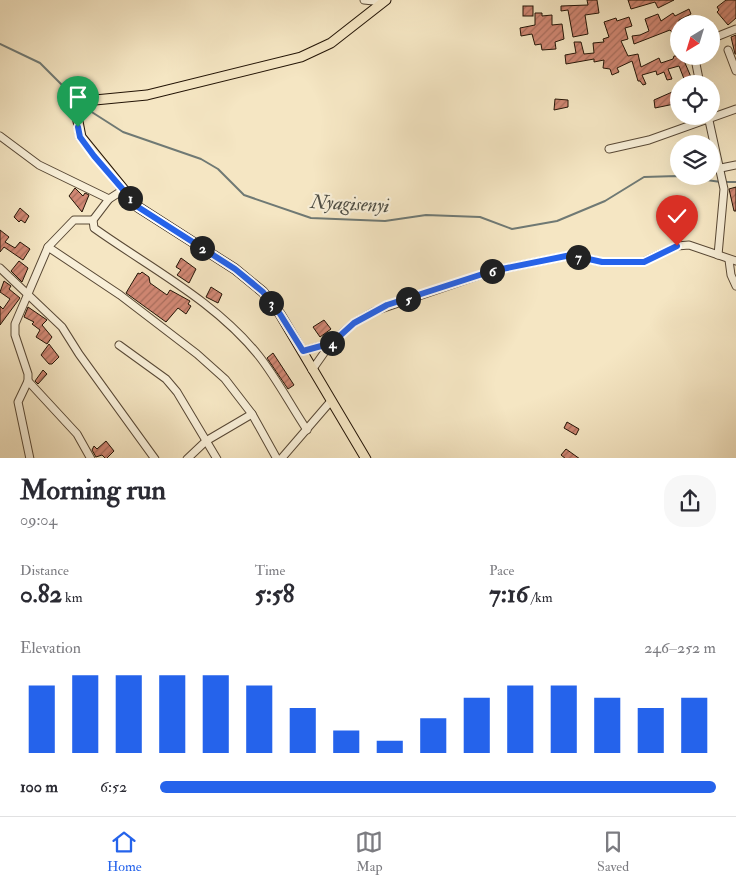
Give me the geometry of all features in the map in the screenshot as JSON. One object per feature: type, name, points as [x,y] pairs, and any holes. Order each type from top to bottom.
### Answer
[{"type":"main road","points":[[366,458],[312,370],[303,351],[280,314],[263,292],[235,269],[138,207],[80,137],[77,116],[83,106],[95,100],[147,95],[301,57],[331,43],[384,1]]},
{"type":"street","points":[[364,0],[384,1]]},
{"type":"street","points":[[720,35],[736,29]]},
{"type":"street","points":[[728,50],[736,71]]},
{"type":"street","points":[[720,114],[736,109]]},
{"type":"street","points":[[609,149],[649,140],[687,125]]},
{"type":"street","points":[[710,125],[721,168],[724,199],[718,255]]},
{"type":"street","points":[[0,136],[39,165],[109,200]]},
{"type":"street","points":[[721,168],[736,165]]},
{"type":"street","points":[[123,190],[109,200],[93,220],[94,228],[199,298],[242,338],[259,356],[307,430]]},
{"type":"street","points":[[30,458],[18,402],[28,381],[27,366],[15,335],[15,324],[48,247],[74,220],[93,220]]},
{"type":"street","points":[[312,370],[332,343],[354,323],[375,311],[492,271],[571,255],[602,262],[644,262],[677,246],[689,245],[732,261],[731,275],[736,286]]},
{"type":"street","points":[[48,247],[120,295],[197,354],[224,379],[252,414],[279,458],[307,430],[331,401]]},
{"type":"street","points":[[0,268],[66,331],[79,354],[156,458]]},
{"type":"street","points":[[303,351],[332,343]]},
{"type":"street","points":[[119,345],[166,379],[177,392],[217,458]]},
{"type":"street","points":[[28,381],[77,434],[91,458]]},
{"type":"street","points":[[187,458],[206,442],[252,414]]},
{"type":"building","points":[[587,0],[597,0],[599,13],[585,15],[588,34],[573,37],[568,10],[561,11],[561,6],[588,5]]},
{"type":"building","points":[[628,0],[674,0],[658,8],[655,2],[631,9]]},
{"type":"building","points":[[726,0],[736,0],[736,18],[728,25],[717,12],[719,10],[717,7]]},
{"type":"building","points":[[523,6],[533,6],[533,16],[523,16]]},
{"type":"building","points":[[689,9],[691,14],[689,15],[677,15]]},
{"type":"building","points":[[535,13],[542,13],[542,16],[552,15],[552,25],[562,24],[564,39],[555,42],[556,49],[542,50],[541,44],[535,45],[532,34],[521,36],[520,28],[535,25]]},
{"type":"building","points":[[658,14],[661,21],[670,15],[670,30],[634,44],[632,36],[649,31],[645,19]]},
{"type":"building","points":[[629,17],[632,26],[625,28],[628,39],[621,41],[628,56],[638,54],[641,67],[659,58],[661,63],[670,60],[670,65],[686,65],[690,75],[682,75],[679,66],[668,69],[670,79],[667,80],[664,72],[657,75],[656,71],[642,75],[646,84],[643,85],[638,81],[632,61],[617,68],[619,72],[612,75],[610,69],[603,68],[604,60],[594,62],[594,59],[566,64],[565,55],[576,53],[574,42],[581,42],[584,54],[594,53],[593,43],[604,42],[603,39],[609,37],[604,22],[616,18],[617,21]]},
{"type":"building","points":[[736,35],[736,54],[735,54],[731,37]]},
{"type":"building","points":[[670,93],[670,105],[655,108],[654,100]]},
{"type":"building","points":[[555,99],[568,100],[568,107],[554,110]]},
{"type":"building","points":[[736,187],[736,211],[734,211],[729,189]]},
{"type":"building","points":[[75,188],[83,196],[85,193],[89,195],[82,212],[69,196]]},
{"type":"building","points":[[20,208],[29,216],[25,223],[21,220],[19,222],[14,217]]},
{"type":"building","points":[[0,230],[9,237],[5,242],[15,248],[20,242],[30,249],[23,260],[4,247],[0,252]]},
{"type":"building","points":[[181,258],[196,269],[189,283],[177,275],[181,270],[176,267]]},
{"type":"building","points":[[19,261],[28,268],[22,282],[11,271]]},
{"type":"building","points":[[142,272],[149,277],[150,283],[167,295],[170,290],[190,301],[188,304],[191,306],[186,314],[178,308],[166,322],[126,293],[138,273]]},
{"type":"building","points":[[4,281],[11,286],[9,289],[20,298],[0,325],[0,306],[3,309],[10,299],[0,292]]},
{"type":"building","points":[[211,287],[222,294],[218,303],[206,297]]},
{"type":"building","points":[[28,307],[47,320],[42,325],[52,337],[47,344],[36,337],[40,330],[32,324],[34,322],[24,317]]},
{"type":"building","points":[[324,320],[331,329],[320,337],[313,327]]},
{"type":"building","points":[[49,344],[59,357],[52,364],[49,364],[41,355]]},
{"type":"building","points":[[273,353],[294,385],[288,389],[267,358]]},
{"type":"building","points":[[43,370],[47,374],[38,384],[35,381]]},
{"type":"building","points":[[567,422],[579,429],[576,435],[564,428]]},
{"type":"building","points":[[106,441],[114,451],[107,458],[102,455],[96,457],[92,450],[94,446],[97,449]]},
{"type":"building","points":[[566,449],[579,458],[565,458],[561,455]]},
{"type":"waterway","name":"Nyagisenyi","points":[[0,44],[40,63],[81,104]]},
{"type":"waterway","name":"Nyagisenyi","points":[[87,109],[123,132],[201,159],[218,169],[244,195],[311,218],[385,221],[426,215],[480,217],[512,229],[557,221],[605,201],[644,177],[677,176],[721,182]]},
{"type":"waterway","name":"Nyagisenyi","points":[[726,182],[736,182]]},
{"type":"route","points":[[78,127],[80,137],[94,156],[138,207],[235,269],[263,292],[280,314],[303,351],[332,343],[354,323],[387,305],[492,271],[571,255],[602,262],[644,262],[677,246]]}]
